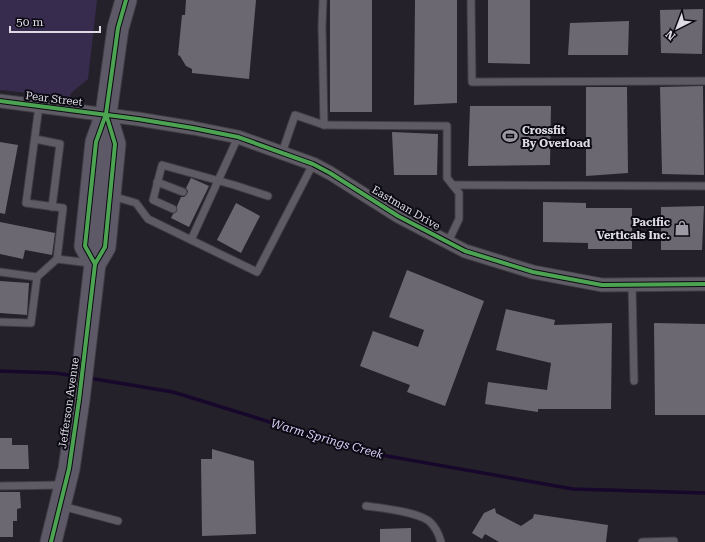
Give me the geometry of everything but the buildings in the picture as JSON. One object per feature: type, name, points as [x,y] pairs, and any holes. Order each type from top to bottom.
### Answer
[{"type":"main road","name":"Jefferson Avenue","points":[[112,0],[118,28]]},
{"type":"main road","name":"Jefferson Avenue","points":[[94,264],[85,246],[96,142],[106,114],[118,28],[126,0]]},
{"type":"main road","name":"Jefferson Avenue","points":[[51,542],[69,469],[79,400],[94,264],[106,247],[115,144],[106,114]]},
{"type":"street","name":"Pear Street","points":[[0,101],[106,114]]},
{"type":"street","name":"Eastman Drive","points":[[106,114],[238,137],[313,164],[398,216],[465,251],[533,272],[602,285],[705,284]]},
{"type":"lane","points":[[323,0],[322,26],[324,124]]},
{"type":"lane","points":[[471,0],[472,82],[705,81]]},
{"type":"lane","points":[[0,322],[31,323],[37,277],[57,259],[63,208],[26,203],[39,106]]},
{"type":"lane","points":[[282,153],[295,115],[324,124],[447,126],[447,178],[459,193],[459,219],[448,242]]},
{"type":"lane","points":[[191,240],[238,137]]},
{"type":"lane","points":[[34,140],[60,144],[52,207]]},
{"type":"lane","points":[[110,195],[136,203],[148,219],[257,272],[313,164]]},
{"type":"lane","points":[[173,209],[153,200],[162,165],[219,180],[268,196]]},
{"type":"lane","points":[[157,182],[183,192]]},
{"type":"lane","points":[[453,185],[705,186]]},
{"type":"lane","points":[[201,200],[208,202]]},
{"type":"lane","points":[[192,217],[200,221]]},
{"type":"lane","points":[[57,259],[94,264]]},
{"type":"lane","points":[[0,272],[37,277]]},
{"type":"lane","points":[[632,284],[634,381]]},
{"type":"lane","points":[[0,486],[65,485]]},
{"type":"lane","points":[[60,506],[118,521]]},
{"type":"lane","points":[[366,506],[421,516],[431,522],[439,534],[441,542]]},
{"type":"lane","points":[[642,542],[674,541]]},
{"type":"shaded area","points":[[0,0],[97,0],[88,79],[71,93],[70,98],[0,90]]},
{"type":"waterway","name":"Warm Springs Creek","points":[[0,371],[55,373],[75,376]]},
{"type":"waterway","name":"Warm Springs Creek","points":[[89,378],[173,392],[370,453],[573,489],[705,493]]},
{"type":"cycle path","points":[[95,264],[85,246],[96,142],[106,114],[118,28],[126,0]]},
{"type":"cycle path","points":[[0,101],[138,119],[238,137],[313,164],[398,216],[465,251],[533,272],[602,285],[705,284]]},
{"type":"cycle path","points":[[51,542],[69,469],[79,400],[95,264],[105,247],[115,144],[106,114]]},
{"type":"place","name":"Crossfit By Overload","points":[[510,136]]},
{"type":"place","name":"Pacific Verticals Inc.","points":[[682,228]]}]
